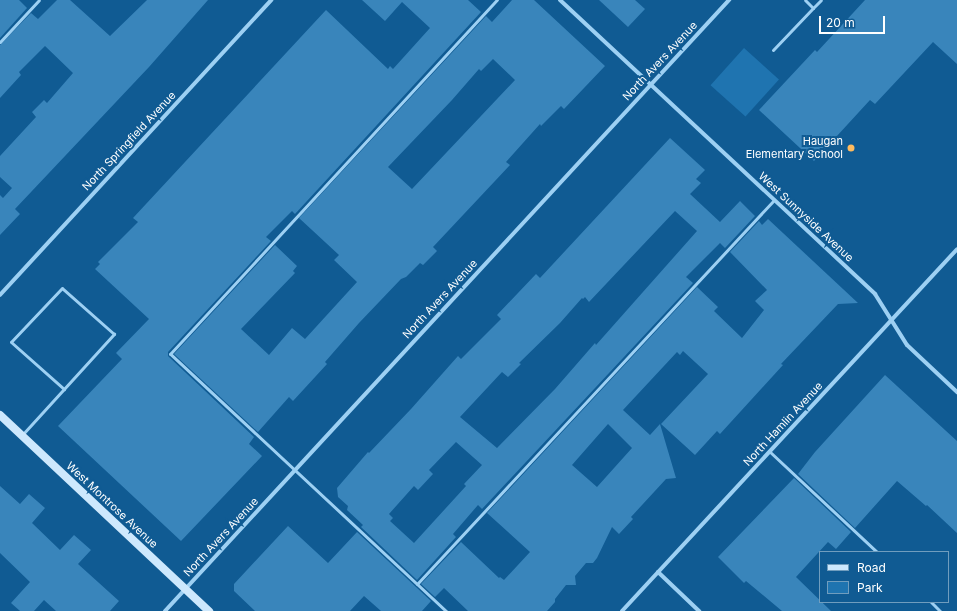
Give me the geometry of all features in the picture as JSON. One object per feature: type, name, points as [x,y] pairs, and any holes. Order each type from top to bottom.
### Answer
[{"type":"main road","name":"West Montrose Avenue","points":[[0,415],[209,611]]},
{"type":"street","name":"North Springfield Avenue","points":[[0,294],[271,0]]},
{"type":"street","name":"West Sunnyside Avenue","points":[[560,0],[875,294],[907,346],[957,392]]},
{"type":"street","name":"North Avers Avenue","points":[[165,611],[729,0]]},
{"type":"street","name":"North Hamlin Avenue","points":[[622,611],[957,249]]},
{"type":"street","points":[[658,572],[699,611]]},
{"type":"lane","points":[[0,42],[39,0]]},
{"type":"lane","points":[[446,611],[170,354],[498,0]]},
{"type":"lane","points":[[804,0],[813,8]]},
{"type":"lane","points":[[773,50],[821,0]]},
{"type":"lane","points":[[417,584],[774,200]]},
{"type":"lane","points":[[22,436],[114,334],[62,288],[11,342],[64,389]]},
{"type":"lane","points":[[770,451],[876,551]]},
{"type":"lane","points":[[932,603],[940,611]]},
{"type":"green space","points":[[744,48],[779,79],[745,117],[711,85]]},
{"type":"building","points":[[0,0],[19,0],[27,8],[0,38]]},
{"type":"building","points":[[57,0],[70,0],[110,36],[147,0],[208,0],[149,67],[15,209],[20,214],[0,235],[0,195],[3,198],[12,188],[0,177],[0,156],[36,117],[32,112],[44,100],[47,103],[73,73],[45,46],[19,72],[21,75],[0,98],[0,45],[31,13],[38,19]]},
{"type":"building","points":[[362,0],[468,0],[481,12],[295,214],[292,211],[266,237],[271,241],[168,352],[168,356],[254,437],[249,444],[262,456],[181,541],[58,426],[122,359],[116,353],[149,319],[95,269],[100,264],[98,262],[138,222],[133,218],[326,10],[388,69],[390,66],[393,69],[430,28],[402,2],[385,21]]},
{"type":"building","points":[[512,0],[534,0],[605,66],[564,109],[561,106],[541,126],[540,124],[506,162],[510,165],[433,247],[437,251],[423,265],[420,263],[406,277],[401,279],[359,323],[325,362],[327,364],[293,401],[289,397],[258,432],[174,354],[275,245],[297,266],[293,271],[295,273],[241,329],[269,355],[292,328],[305,339],[357,282],[334,260],[339,255],[299,218],[486,16],[492,22]],"holes":[[[493,59],[515,80],[412,189],[388,167],[452,100],[479,69],[481,71]]]},
{"type":"building","points":[[599,0],[635,0],[645,9],[628,27]]},
{"type":"building","points":[[865,0],[957,0],[957,64],[933,42],[875,104],[870,100],[814,161],[759,110],[815,50],[817,52]]},
{"type":"building","points":[[670,138],[705,170],[696,179],[701,183],[690,194],[720,222],[740,201],[755,216],[725,248],[720,243],[686,277],[693,283],[482,509],[478,505],[453,534],[456,537],[417,580],[361,527],[363,525],[347,510],[348,506],[338,497],[337,488],[368,452],[369,453],[411,409],[458,356],[461,359],[501,319],[497,315],[536,274],[540,278]],"holes":[[[675,211],[697,231],[596,345],[595,343],[555,389],[497,448],[460,417],[502,372],[508,377],[521,364],[519,363],[560,323],[582,298],[583,299],[585,297],[589,302]],[[456,442],[482,465],[464,484],[466,486],[414,543],[390,521],[393,518],[389,514],[414,486],[418,490],[433,474],[429,470]]]},
{"type":"building","points":[[768,219],[858,303],[838,304],[781,364],[783,365],[720,434],[717,431],[695,455],[661,424],[708,374],[683,351],[680,355],[677,352],[623,410],[650,435],[660,424],[676,478],[666,479],[631,517],[633,519],[619,534],[612,527],[597,558],[593,563],[586,563],[575,576],[576,585],[566,585],[547,611],[468,611],[444,588],[435,597],[421,584],[461,542],[499,578],[500,577],[504,580],[530,552],[487,513],[697,287],[718,307],[714,311],[742,338],[764,310],[755,301],[767,290],[730,252],[759,221],[762,225]],"holes":[[[608,424],[632,448],[597,487],[572,465]]]},
{"type":"building","points":[[885,375],[957,441],[957,533],[927,505],[926,506],[897,481],[855,528],[798,474],[815,452]]},
{"type":"building","points":[[794,478],[851,532],[836,549],[828,542],[796,577],[819,599],[819,603],[823,603],[831,611],[782,611],[746,581],[744,583],[718,557]]},
{"type":"building","points":[[0,486],[20,504],[29,494],[45,508],[32,523],[60,550],[74,535],[91,550],[78,564],[119,601],[110,611],[56,611],[44,600],[34,611],[20,611],[11,603],[30,582],[0,553]]},
{"type":"building","points":[[288,526],[328,563],[357,532],[431,601],[422,611],[381,611],[364,596],[350,611],[255,611],[234,591],[234,584]]},
{"type":"place","name":"Haugan Elementary School","points":[[851,148]]}]
